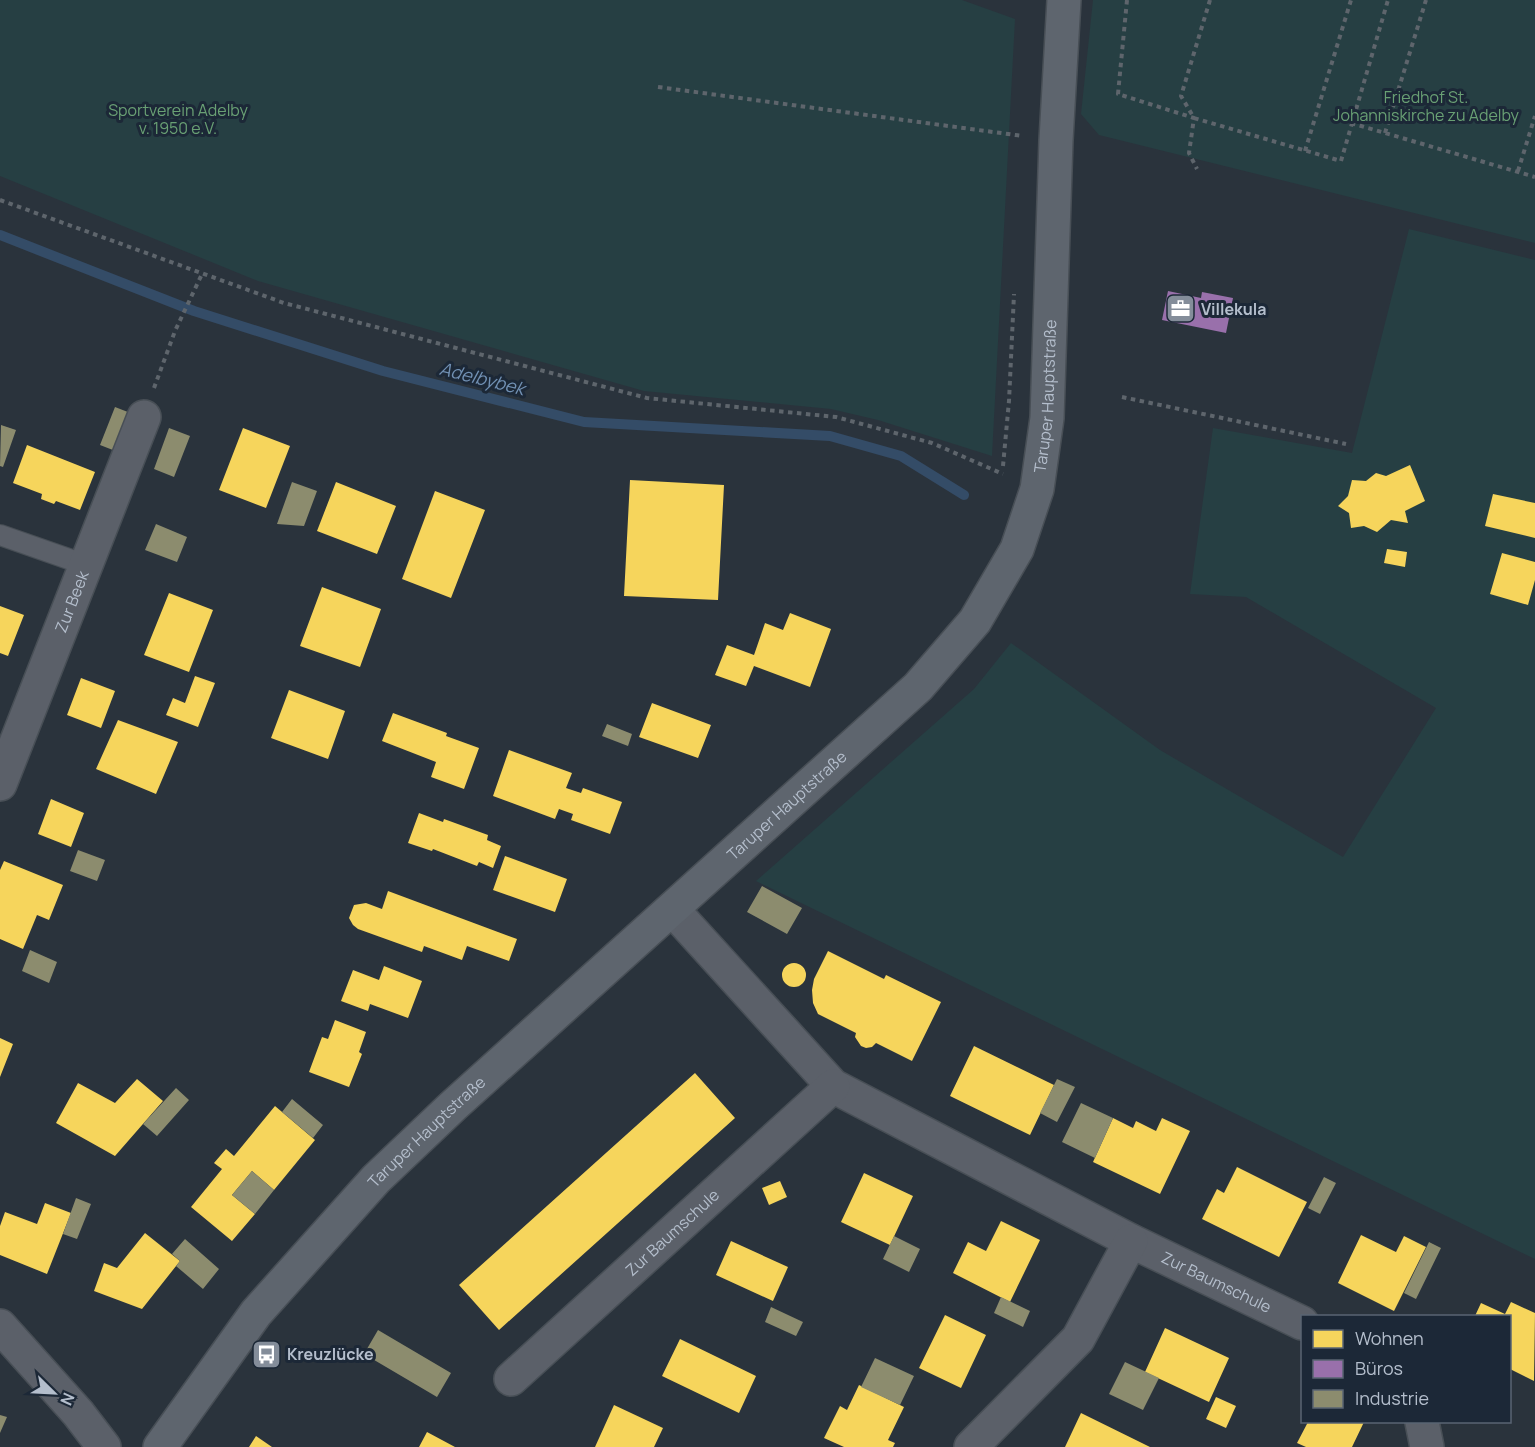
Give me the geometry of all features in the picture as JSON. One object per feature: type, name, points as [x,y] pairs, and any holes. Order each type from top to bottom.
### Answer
[{"type":"street","name":"Taruper Hauptstraße","points":[[160,1447],[256,1313],[376,1179],[453,1106],[918,687],[975,621],[1017,549],[1037,489],[1047,418],[1056,140],[1064,0]]},
{"type":"street","name":"Zur Beek","points":[[0,784],[144,417]]},
{"type":"street","name":"Zur Baumschule","points":[[672,909],[833,1086],[1131,1241],[1301,1323]]},
{"type":"street","name":"Zur Baumschule","points":[[511,1379],[833,1086]]},
{"type":"street","points":[[971,1447],[1078,1339],[1131,1241]]},
{"type":"street","points":[[0,1326],[78,1413],[104,1447]]},
{"type":"street","points":[[1422,1423],[1427,1447]]},
{"type":"lane","points":[[0,535],[86,565]]},
{"type":"path","points":[[1127,0],[1118,94],[1341,161],[1388,0]]},
{"type":"path","points":[[1197,169],[1190,153],[1194,118],[1181,96],[1210,0]]},
{"type":"path","points":[[1305,151],[1351,0]]},
{"type":"path","points":[[1384,133],[1426,0]]},
{"type":"path","points":[[658,87],[1056,140]]},
{"type":"path","points":[[1518,171],[1535,116]]},
{"type":"path","points":[[1351,123],[1535,177]]},
{"type":"path","points":[[1021,147],[1022,136]]},
{"type":"path","points":[[0,201],[284,303],[647,398],[836,417],[932,443],[1003,474],[1015,286]]},
{"type":"path","points":[[144,417],[175,331],[202,274]]},
{"type":"path","points":[[1122,397],[1346,444]]},
{"type":"green space","name":"Sportverein Adelby v. 1950 e.V.","points":[[0,0],[962,0],[1015,19],[992,456],[878,420],[831,409],[644,391],[258,281],[0,176]]},
{"type":"green space","name":"Friedhof St. Johanniskirche zu Adelby","points":[[1093,0],[1535,0],[1535,243],[1099,135],[1081,114]]},
{"type":"green space","points":[[1409,229],[1535,260],[1535,1259],[756,881],[974,689],[1011,643],[1160,750],[1343,857],[1436,708],[1246,597],[1190,594],[1213,428],[1352,453]]},
{"type":"building: Wohnen","points":[[243,428],[290,446],[266,508],[219,490]]},
{"type":"building: Wohnen","points":[[27,445],[95,472],[80,510],[56,501],[54,504],[41,499],[42,494],[13,483]]},
{"type":"building: Wohnen","points":[[1410,465],[1425,501],[1405,511],[1408,523],[1391,520],[1377,532],[1364,526],[1351,528],[1349,513],[1338,506],[1348,496],[1352,480],[1366,481],[1376,473],[1386,476]]},
{"type":"building: Wohnen","points":[[630,480],[724,485],[718,600],[624,596]]},
{"type":"building: Wohnen","points":[[336,482],[396,506],[377,554],[317,531]]},
{"type":"building: Wohnen","points":[[435,491],[485,510],[451,598],[402,579]]},
{"type":"building: Wohnen","points":[[1493,494],[1535,503],[1535,538],[1485,526]]},
{"type":"building: Wohnen","points":[[1387,549],[1407,552],[1405,567],[1384,563]]},
{"type":"building: Wohnen","points":[[1502,553],[1535,562],[1535,580],[1528,605],[1490,594]]},
{"type":"building: Wohnen","points":[[322,587],[381,609],[360,667],[300,646]]},
{"type":"building: Wohnen","points":[[169,593],[213,610],[189,672],[144,655]]},
{"type":"building: Wohnen","points":[[0,606],[24,615],[8,656],[0,653]]},
{"type":"building: Wohnen","points":[[790,613],[831,629],[810,687],[754,666],[746,686],[715,675],[727,645],[754,655],[765,623],[783,630]]},
{"type":"building: Wohnen","points":[[195,676],[215,683],[198,727],[166,715],[173,698],[185,703]]},
{"type":"building: Wohnen","points":[[81,678],[115,691],[101,728],[67,715]]},
{"type":"building: Wohnen","points":[[289,690],[345,711],[328,759],[271,738]]},
{"type":"building: Wohnen","points":[[652,703],[711,725],[698,758],[639,737]]},
{"type":"building: Wohnen","points":[[393,713],[447,733],[446,736],[479,748],[464,789],[431,777],[436,762],[382,741]]},
{"type":"building: Wohnen","points":[[118,720],[178,742],[156,794],[96,769]]},
{"type":"building: Wohnen","points":[[509,750],[572,773],[566,788],[581,793],[583,788],[622,802],[610,834],[571,820],[573,814],[559,809],[555,819],[493,796]]},
{"type":"building: Wohnen","points":[[51,799],[84,813],[71,847],[38,834]]},
{"type":"building: Wohnen","points":[[419,813],[443,822],[444,819],[488,835],[487,840],[501,846],[493,868],[479,862],[477,866],[433,849],[432,851],[408,843]]},
{"type":"building: Wohnen","points":[[505,856],[567,879],[555,912],[493,890]]},
{"type":"building: Wohnen","points":[[4,861],[63,885],[49,920],[37,915],[23,949],[0,939],[0,870]]},
{"type":"building: Wohnen","points":[[388,891],[517,939],[509,961],[467,946],[462,960],[424,946],[422,952],[358,929],[353,925],[349,918],[354,905],[366,903],[382,909]]},
{"type":"building: Wohnen","points":[[828,951],[884,979],[886,975],[941,1002],[912,1061],[876,1043],[872,1047],[861,1046],[855,1037],[856,1033],[818,1014],[813,1003],[812,990],[814,979]]},
{"type":"building: Wohnen","points":[[794,963],[799,964],[805,970],[805,980],[799,986],[794,987],[789,986],[783,980],[782,975],[783,970],[789,964]]},
{"type":"building: Wohnen","points":[[384,966],[422,981],[408,1018],[370,1004],[368,1011],[341,1001],[353,970],[379,980]]},
{"type":"building: Wohnen","points":[[335,1020],[366,1032],[359,1052],[362,1054],[349,1087],[309,1072],[322,1037],[328,1039]]},
{"type":"building: Wohnen","points":[[0,1038],[13,1044],[0,1077]]},
{"type":"building: Wohnen","points":[[974,1046],[1054,1085],[1030,1135],[950,1096]]},
{"type":"building: Wohnen","points":[[695,1073],[735,1118],[499,1330],[459,1285]]},
{"type":"building: Wohnen","points":[[137,1079],[163,1101],[115,1156],[56,1123],[78,1083],[115,1103]]},
{"type":"building: Wohnen","points":[[275,1106],[315,1140],[274,1190],[252,1171],[232,1195],[255,1214],[232,1241],[191,1207],[222,1169],[214,1163],[226,1149],[234,1156]]},
{"type":"building: Wohnen","points":[[1113,1118],[1133,1128],[1136,1121],[1156,1131],[1162,1118],[1190,1131],[1160,1194],[1093,1162]]},
{"type":"building: Wohnen","points":[[1237,1167],[1307,1202],[1279,1257],[1202,1219],[1217,1189],[1224,1193]]},
{"type":"building: Wohnen","points":[[864,1173],[913,1196],[890,1245],[841,1222]]},
{"type":"building: Wohnen","points":[[780,1181],[787,1197],[769,1205],[762,1188]]},
{"type":"building: Wohnen","points":[[45,1203],[71,1213],[47,1274],[0,1255],[0,1226],[5,1212],[37,1224]]},
{"type":"building: Wohnen","points":[[1001,1221],[1040,1240],[1010,1302],[953,1273],[968,1242],[986,1251]]},
{"type":"building: Wohnen","points":[[145,1233],[180,1261],[142,1309],[94,1291],[104,1263],[117,1268]]},
{"type":"building: Wohnen","points":[[1361,1235],[1396,1252],[1404,1236],[1426,1247],[1394,1311],[1338,1283]]},
{"type":"building: Wohnen","points":[[731,1241],[788,1267],[773,1301],[716,1275]]},
{"type":"building: Wohnen","points":[[1511,1302],[1535,1313],[1534,1381],[1511,1370],[1511,1315],[1475,1315],[1481,1303],[1505,1314]]},
{"type":"building: Wohnen","points":[[945,1315],[986,1335],[961,1388],[919,1368]]},
{"type":"building: Wohnen","points":[[1165,1328],[1229,1358],[1209,1402],[1145,1372]]},
{"type":"building: Wohnen","points":[[680,1339],[756,1376],[739,1413],[662,1376]]},
{"type":"building: Wohnen","points":[[859,1385],[904,1407],[888,1440],[895,1443],[893,1447],[844,1447],[824,1438],[840,1406],[847,1410]]},
{"type":"building: Wohnen","points":[[1216,1397],[1236,1406],[1226,1428],[1206,1419]]},
{"type":"building: Wohnen","points":[[614,1405],[663,1428],[654,1447],[595,1447]]},
{"type":"building: Wohnen","points":[[1081,1413],[1150,1447],[1065,1447]]},
{"type":"building: Wohnen","points":[[1307,1423],[1364,1423],[1352,1447],[1306,1447],[1297,1443]]},
{"type":"building: Wohnen","points":[[427,1432],[455,1447],[419,1447]]},
{"type":"building: Wohnen","points":[[256,1436],[272,1447],[249,1447]]},
{"type":"building: Büros","points":[[1168,291],[1201,298],[1202,292],[1233,298],[1226,333],[1162,320]]},
{"type":"building: Industrie","points":[[115,407],[133,414],[118,452],[100,445]]},
{"type":"building: Industrie","points":[[1,425],[16,430],[3,467],[0,466]]},
{"type":"building: Industrie","points":[[169,428],[190,436],[174,477],[154,469]]},
{"type":"building: Industrie","points":[[292,482],[317,491],[304,526],[277,524]]},
{"type":"building: Industrie","points":[[156,524],[187,537],[177,562],[145,550]]},
{"type":"building: Industrie","points":[[607,724],[632,734],[628,746],[602,736]]},
{"type":"building: Industrie","points":[[78,850],[105,860],[97,881],[70,871]]},
{"type":"building: Industrie","points":[[762,886],[802,908],[787,934],[747,912]]},
{"type":"building: Industrie","points":[[30,950],[57,962],[49,983],[22,971]]},
{"type":"building: Industrie","points":[[1057,1079],[1075,1087],[1057,1122],[1040,1113]]},
{"type":"building: Industrie","points":[[176,1088],[189,1100],[157,1136],[143,1124]]},
{"type":"building: Industrie","points":[[292,1099],[323,1125],[313,1138],[282,1112]]},
{"type":"building: Industrie","points":[[1081,1103],[1113,1118],[1095,1158],[1062,1142]]},
{"type":"building: Industrie","points":[[252,1171],[274,1190],[255,1214],[232,1195]]},
{"type":"building: Industrie","points":[[1324,1177],[1336,1183],[1320,1214],[1308,1208]]},
{"type":"building: Industrie","points":[[76,1198],[91,1204],[77,1239],[63,1234]]},
{"type":"building: Industrie","points":[[894,1236],[920,1249],[909,1272],[883,1259]]},
{"type":"building: Industrie","points":[[185,1239],[219,1269],[203,1289],[176,1266],[180,1261],[172,1254]]},
{"type":"building: Industrie","points":[[1429,1242],[1441,1248],[1416,1299],[1404,1293]]},
{"type":"building: Industrie","points":[[1001,1297],[1030,1311],[1023,1327],[994,1313]]},
{"type":"building: Industrie","points":[[771,1307],[803,1322],[796,1336],[765,1322]]},
{"type":"building: Industrie","points":[[378,1330],[451,1373],[437,1397],[364,1354]]},
{"type":"building: Industrie","points":[[875,1358],[914,1376],[900,1405],[861,1387]]},
{"type":"building: Industrie","points":[[1125,1362],[1159,1378],[1143,1410],[1109,1394]]},
{"type":"building: Industrie","points":[[0,1415],[7,1417],[0,1433]]},
{"type":"waterway","name":"Adelbybek","points":[[0,235],[194,311],[383,371],[584,422],[830,436],[901,456],[964,495]]},
{"type":"place","name":"Villekula","points":[[1180,309]]},
{"type":"place","name":"Kreuzlücke","points":[[266,1354]]}]
